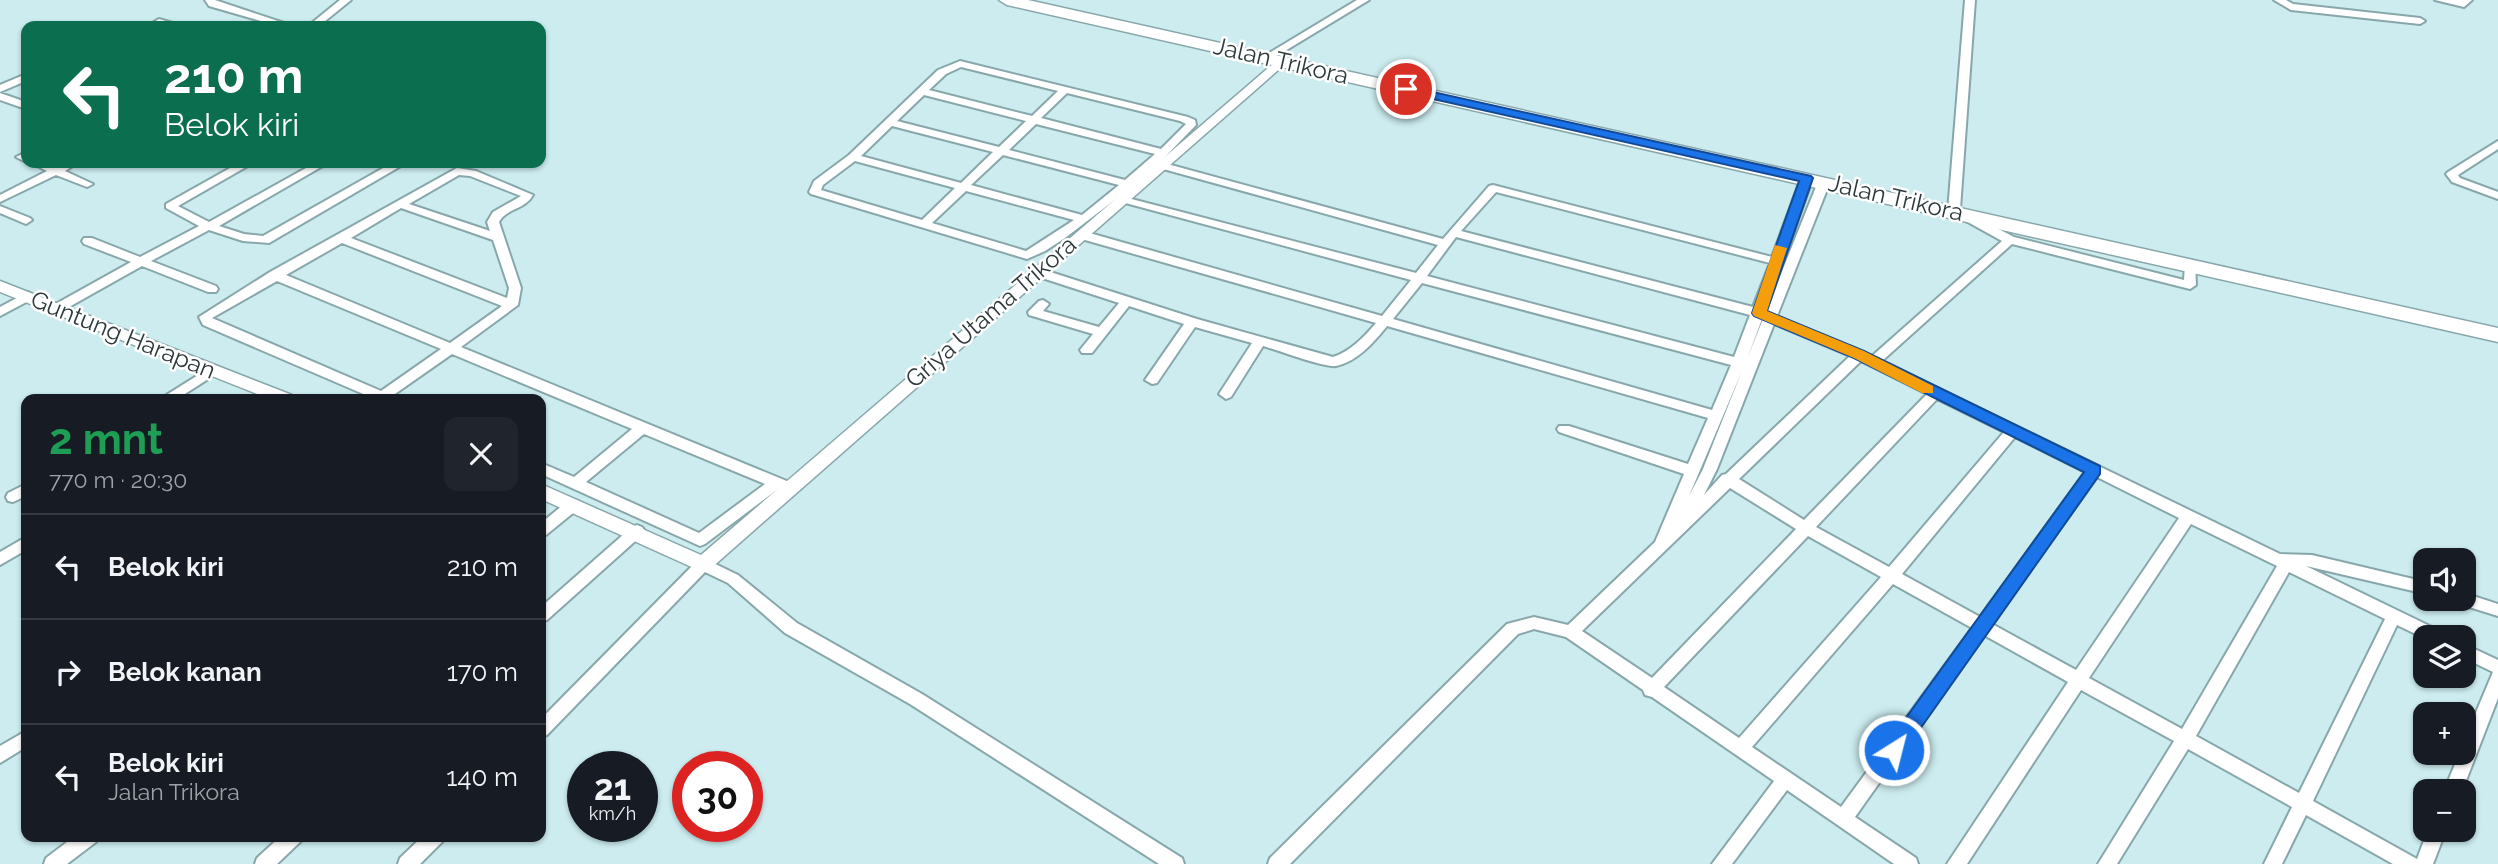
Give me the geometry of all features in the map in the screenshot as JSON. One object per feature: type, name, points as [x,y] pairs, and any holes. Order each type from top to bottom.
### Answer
[{"type":"main road","name":"Jalan Trikora","points":[[1007,0],[2498,335]]},
{"type":"street","points":[[210,0],[212,4],[271,21]]},
{"type":"street","points":[[319,21],[346,0]]},
{"type":"street","points":[[1273,60],[1364,0]]},
{"type":"street","points":[[1970,0],[1954,211],[2010,240],[2190,285],[2191,265]]},
{"type":"street","points":[[2279,0],[2291,7],[2420,21]]},
{"type":"street","points":[[2440,0],[2464,4],[2467,0]]},
{"type":"street","name":"Griya Utama Trikora","points":[[703,564],[783,485],[1037,272],[1083,227],[1273,60]]},
{"type":"street","points":[[1083,227],[1038,253],[1027,255],[815,192],[818,183],[853,157],[949,67],[960,64],[1191,122],[1190,129],[1162,159]]},
{"type":"street","points":[[0,89],[21,79]]},
{"type":"street","points":[[923,226],[1066,89]]},
{"type":"street","points":[[922,91],[1034,120],[1162,159],[1449,238],[1765,315],[1859,355],[2413,626]]},
{"type":"street","points":[[0,96],[21,104]]},
{"type":"street","points":[[890,122],[1001,151],[1419,279],[1739,363]]},
{"type":"street","points":[[2498,144],[2452,174],[2456,180],[2498,196]]},
{"type":"street","points":[[853,157],[964,187],[1385,322],[1717,416]]},
{"type":"street","points":[[48,168],[87,184]]},
{"type":"street","points":[[0,199],[62,168]]},
{"type":"street","points":[[238,168],[170,206],[213,226],[256,241],[265,240],[391,168]]},
{"type":"street","points":[[61,311],[314,168]]},
{"type":"street","points":[[376,394],[204,319],[208,313],[457,171],[472,173],[527,195],[524,201],[495,216],[493,222],[515,288],[512,305],[390,394]]},
{"type":"street","points":[[1659,550],[1739,363],[1765,315],[1775,261],[1815,180]]},
{"type":"street","points":[[1681,526],[1710,469],[1815,180]]},
{"type":"street","points":[[1037,272],[1259,342],[1318,359],[1341,362],[1385,322],[1449,238],[1493,188],[1775,261]]},
{"type":"street","points":[[399,204],[497,237]]},
{"type":"street","points":[[0,209],[26,220]]},
{"type":"street","points":[[341,237],[512,305]]},
{"type":"street","points":[[1873,362],[2010,240]]},
{"type":"street","points":[[88,241],[212,289]]},
{"type":"street","points":[[274,275],[783,485]]},
{"type":"street","name":"Guntung Harapan","points":[[0,286],[273,394]]},
{"type":"street","points":[[0,312],[28,296]]},
{"type":"street","points":[[1087,350],[1126,302]]},
{"type":"street","points":[[1043,304],[1034,312],[1101,332]]},
{"type":"street","points":[[1152,380],[1192,322]]},
{"type":"street","points":[[1226,394],[1259,342]]},
{"type":"street","points":[[1571,632],[1659,550],[1727,479],[1859,355]]},
{"type":"street","points":[[175,394],[211,370]]},
{"type":"street","points":[[1651,690],[1935,393]]},
{"type":"street","points":[[576,484],[642,428]]},
{"type":"street","points":[[1564,429],[1692,471]]},
{"type":"street","points":[[1740,749],[1892,576],[2013,431]]},
{"type":"street","points":[[546,470],[700,540],[710,536],[783,485]]},
{"type":"street","points":[[1844,818],[2094,470]]},
{"type":"street","points":[[1727,479],[1804,527],[2410,864]]},
{"type":"street","points":[[546,493],[637,531],[733,579],[791,628],[916,699],[1175,864]]},
{"type":"street","points":[[546,527],[573,505]]},
{"type":"street","points":[[1956,864],[2188,516]]},
{"type":"street","points":[[546,612],[637,531]]},
{"type":"street","points":[[0,559],[21,545]]},
{"type":"street","points":[[2280,561],[2312,561],[2413,585]]},
{"type":"street","points":[[2107,864],[2185,739],[2280,561]]},
{"type":"street","points":[[546,725],[703,564]]},
{"type":"street","points":[[2476,603],[2498,610]]},
{"type":"street","points":[[2273,864],[2394,617]]},
{"type":"street","points":[[1277,864],[1513,629],[1534,623],[1571,632],[1651,690],[1844,818],[1902,862]]},
{"type":"street","points":[[2476,657],[2498,667]]},
{"type":"street","points":[[2458,779],[2498,677]]},
{"type":"street","points":[[0,755],[21,741]]},
{"type":"street","points":[[1721,864],[1784,780]]},
{"type":"street","points":[[53,864],[82,842]]},
{"type":"street","points":[[264,864],[288,842]]},
{"type":"street","points":[[407,864],[430,842]]},
{"type":"street","points":[[2424,864],[2432,842]]},
{"type":"slow traffic","points":[[1780,248],[1759,313],[1859,355],[1927,389]]},
{"type":"route","points":[[1406,89],[1807,178],[1775,261],[1759,313],[1859,355],[2094,470],[1894,750]]}]
